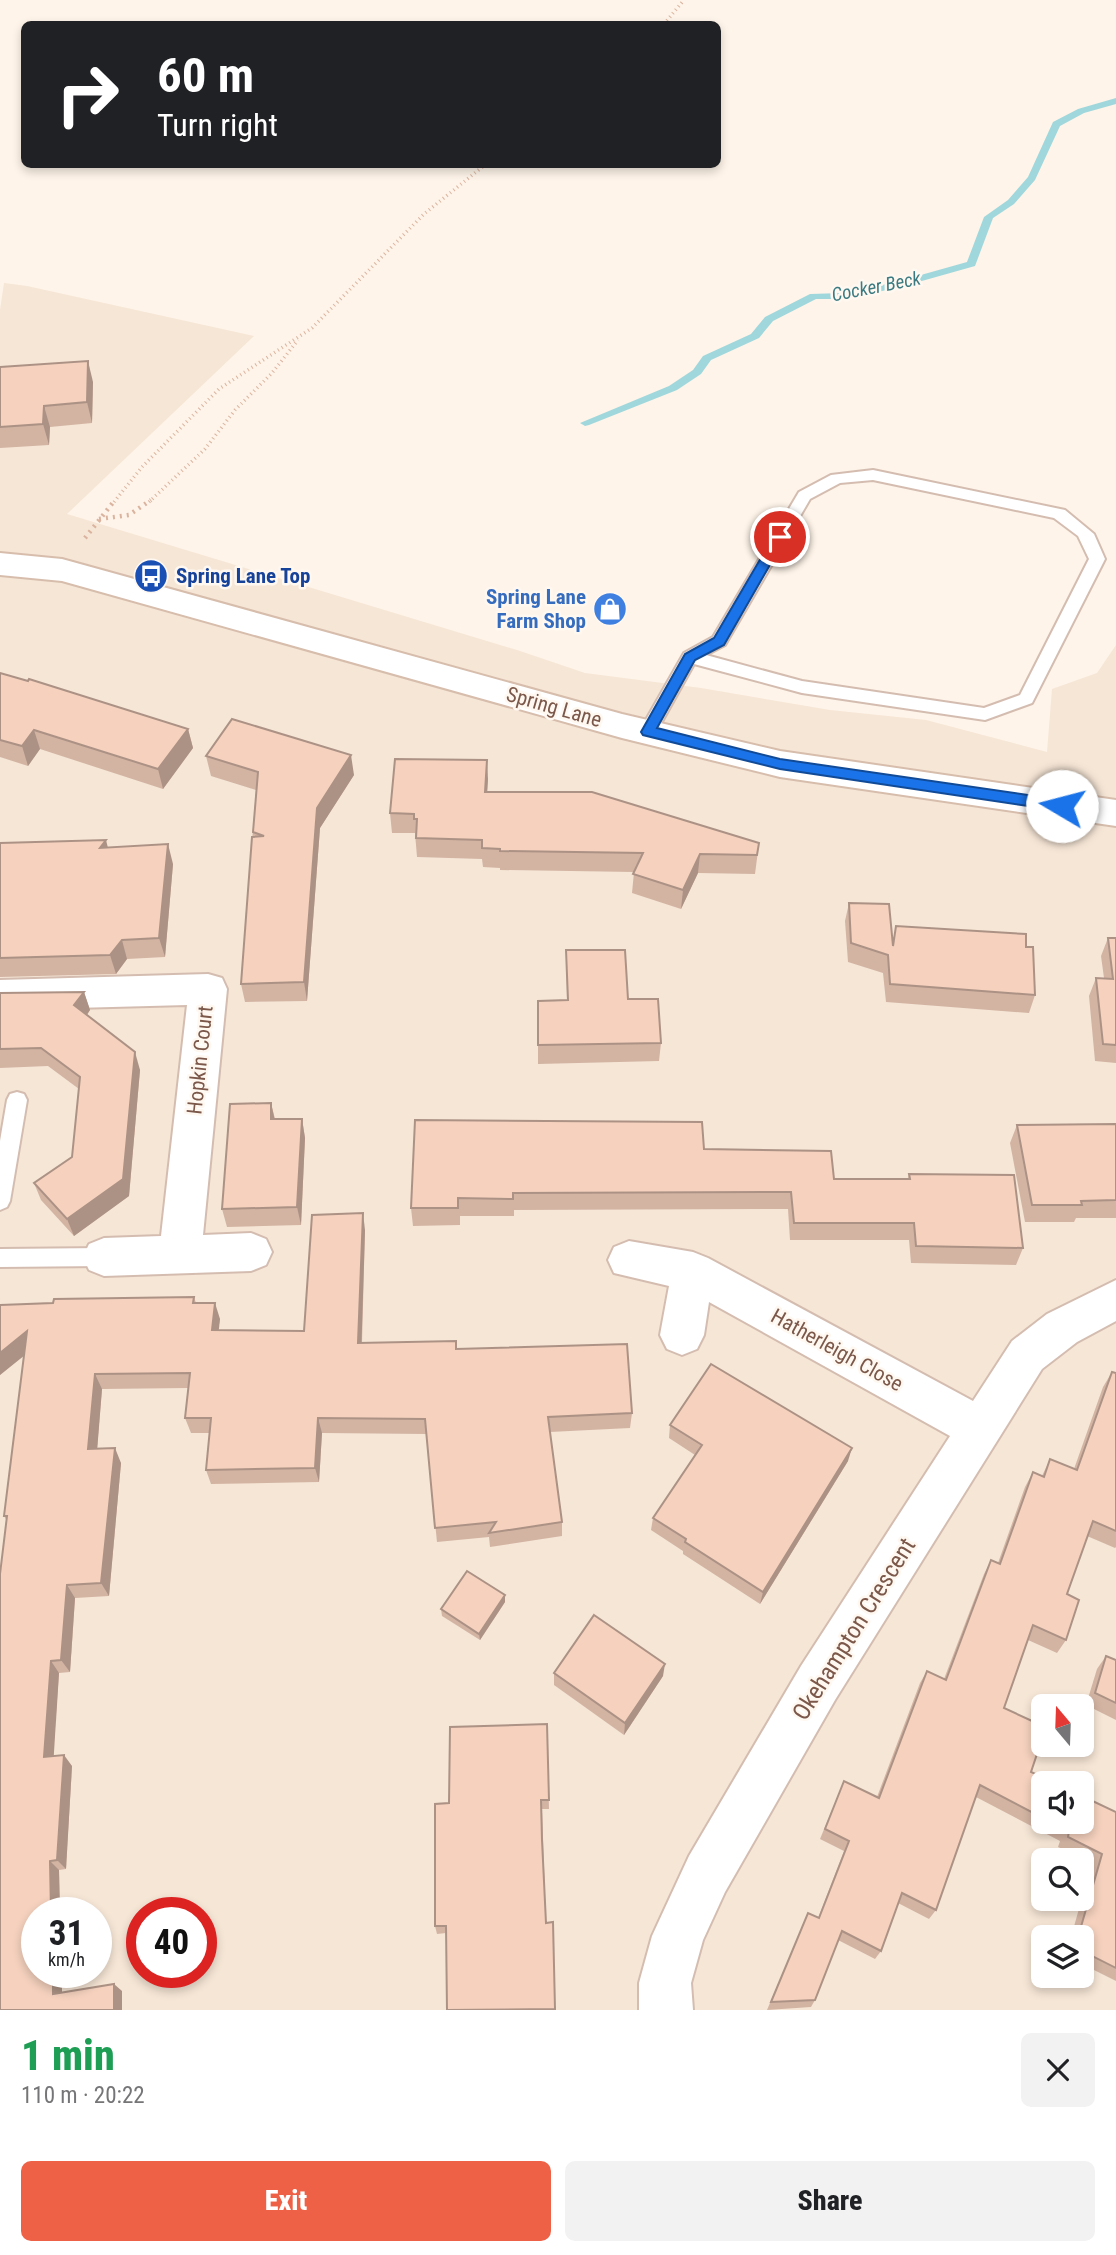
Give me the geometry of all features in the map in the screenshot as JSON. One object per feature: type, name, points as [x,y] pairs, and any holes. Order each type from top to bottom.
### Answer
[{"type":"street","name":"Spring Lane","points":[[0,564],[62,570],[648,732],[780,764],[927,788],[1116,813]]},
{"type":"street","name":"Hopkin Court","points":[[0,995],[208,989],[180,1255]]},
{"type":"street","points":[[104,1257],[251,1252]]},
{"type":"street","name":"Hatherleigh Close","points":[[629,1260],[693,1271],[981,1429]]},
{"type":"street","points":[[682,1335],[693,1271]]},
{"type":"street","name":"Okehampton Crescent","points":[[666,2010],[665,1983],[678,1936],[707,1874],[818,1682],[1027,1355],[1062,1328],[1116,1298]]},
{"type":"lane","points":[[648,732],[690,657],[719,641],[804,496],[825,481],[848,475],[873,475],[1059,514],[1079,526],[1095,544],[1097,559],[1026,699],[985,714],[802,687],[690,657]]},
{"type":"lane","points":[[0,1201],[17,1100]]},
{"type":"lane","points":[[0,1258],[104,1257]]},
{"type":"path","points":[[666,21],[684,0]]},
{"type":"path","points":[[98,519],[129,514],[153,499],[205,449],[235,410],[272,373],[289,349],[424,214],[481,168]]},
{"type":"path","points":[[62,570],[98,519],[142,467],[219,389],[312,328]]},
{"type":"shaded area","points":[[4,283],[254,336],[67,514],[585,673],[701,688],[830,710],[926,720],[1047,752],[1052,689],[1097,673],[1116,645],[1116,2010],[0,2010],[0,310]]},
{"type":"building","points":[[88,361],[87,402],[44,406],[43,424],[0,427],[0,367]]},
{"type":"building","points":[[0,673],[28,681],[29,679],[188,729],[158,769],[34,730],[22,746],[0,740]]},
{"type":"building","points":[[232,719],[351,755],[317,808],[304,982],[241,984],[252,837],[264,836],[253,832],[258,772],[206,756]]},
{"type":"building","points":[[395,759],[487,760],[485,792],[592,792],[759,843],[757,855],[700,854],[683,890],[633,874],[643,853],[500,851],[482,848],[482,840],[416,838],[417,819],[414,819],[414,814],[390,813]]},
{"type":"building","points":[[106,840],[100,848],[168,844],[159,938],[122,940],[110,955],[0,958],[0,843]]},
{"type":"building","points":[[849,903],[889,904],[893,946],[896,926],[1026,934],[1026,947],[1033,947],[1035,995],[890,984],[888,955],[851,943]]},
{"type":"building","points":[[1108,938],[1116,938],[1116,1045],[1103,1044],[1096,978],[1113,979]]},
{"type":"building","points":[[566,950],[625,950],[628,999],[658,999],[661,1043],[538,1045],[538,1001],[568,1000]]},
{"type":"building","points":[[84,992],[74,1005],[135,1052],[123,1179],[67,1219],[34,1183],[72,1157],[80,1077],[41,1048],[0,1049],[0,993]]},
{"type":"building","points":[[271,1103],[271,1119],[302,1119],[297,1207],[222,1209],[230,1104]]},
{"type":"building","points":[[415,1120],[702,1122],[704,1149],[831,1151],[834,1179],[910,1179],[909,1174],[1014,1175],[1023,1248],[916,1246],[914,1223],[794,1223],[791,1192],[513,1193],[513,1199],[458,1198],[458,1208],[411,1208]]},
{"type":"building","points":[[1116,1124],[1116,1200],[1081,1201],[1082,1205],[1032,1205],[1017,1125]]},
{"type":"building","points":[[363,1213],[358,1343],[456,1341],[456,1349],[627,1344],[632,1413],[548,1417],[562,1522],[489,1533],[496,1522],[435,1528],[425,1419],[318,1418],[315,1468],[206,1470],[211,1418],[185,1418],[190,1373],[95,1374],[88,1449],[115,1448],[101,1583],[67,1585],[61,1660],[51,1661],[44,1757],[64,1755],[57,1860],[50,1861],[51,1897],[21,1897],[21,1988],[53,1988],[53,1994],[90,1988],[112,1988],[114,1984],[114,2010],[0,2010],[0,1574],[7,1516],[4,1516],[27,1331],[0,1353],[0,1305],[53,1303],[54,1299],[194,1297],[193,1303],[215,1303],[212,1330],[304,1331],[312,1215]]},
{"type":"building","points":[[711,1364],[852,1448],[763,1592],[653,1518],[702,1445],[670,1425]]},
{"type":"building","points":[[1112,1372],[1116,1373],[1116,1531],[1093,1521],[1067,1594],[1079,1600],[1066,1640],[1033,1625],[1004,1708],[1031,1720],[1031,1757],[1036,1757],[1031,1771],[1031,1812],[980,1785],[936,1910],[902,1893],[881,1951],[842,1931],[815,2000],[771,2002],[808,1913],[819,1918],[849,1841],[825,1829],[844,1781],[879,1798],[927,1671],[946,1680],[991,1560],[1000,1564],[1033,1472],[1044,1477],[1050,1459],[1077,1470]]},
{"type":"building","points":[[467,1571],[505,1595],[479,1634],[441,1609]]},
{"type":"building","points":[[594,1615],[665,1664],[625,1723],[554,1673]]},
{"type":"building","points":[[1106,1656],[1116,1660],[1116,1703],[1095,1693]]},
{"type":"building","points":[[547,1724],[549,1800],[541,1800],[542,1840],[546,1923],[553,1922],[555,2009],[447,2010],[446,1926],[435,1926],[435,1804],[449,1803],[450,1727]]},
{"type":"building","points":[[1094,1802],[1116,1812],[1116,1968],[1094,1957],[1094,1925],[1081,1925],[1086,1911],[1094,1911],[1094,1882],[1102,1854],[1068,1837],[1068,1834],[1094,1834]]},
{"type":"waterway","name":"Cocker Beck","points":[[585,423],[673,388],[697,372],[707,358],[755,336],[769,319],[814,296],[842,296],[897,285],[971,264],[989,217],[1011,202],[1032,178],[1056,124],[1081,111],[1116,101]]},
{"type":"place","name":"Spring Lane Top","points":[[151,576]]},
{"type":"place","name":"Spring Lane Farm Shop","points":[[610,609]]},
{"type":"route","points":[[780,537],[719,641],[690,657],[648,732],[780,764],[1062,806]]}]
